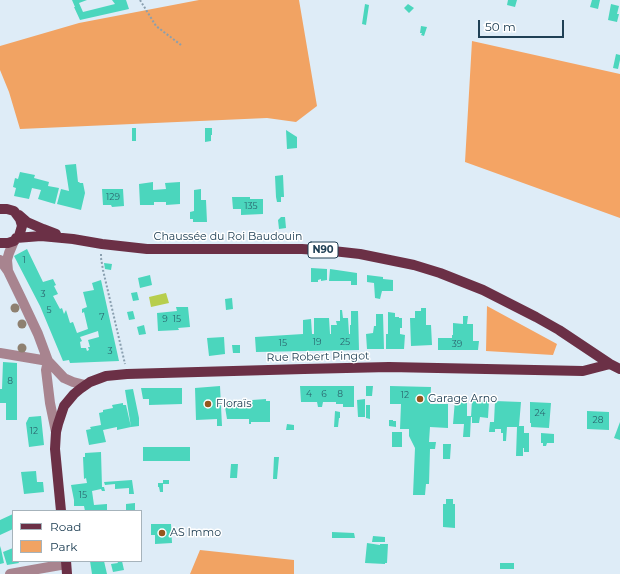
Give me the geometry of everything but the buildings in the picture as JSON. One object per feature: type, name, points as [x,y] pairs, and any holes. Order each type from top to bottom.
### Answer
[{"type":"main road","points":[[0,209],[7,209],[16,213],[20,219],[22,226],[20,233],[15,240]]},
{"type":"main road","name":"Chaussée du Roi Baudouin","points":[[16,213],[27,222],[73,239]]},
{"type":"main road","name":"Chaussée du Roi Baudouin","points":[[0,243],[8,243],[15,240],[41,236],[148,249],[288,249],[360,254],[414,265],[440,273],[483,290],[559,330],[620,369]]},
{"type":"main road","name":"Rue Robert Pingot","points":[[61,510],[55,449],[56,432],[64,406],[74,394],[85,385],[106,376],[127,374],[389,367],[583,371],[610,364]]},
{"type":"street","points":[[8,271],[7,260],[15,240]]},
{"type":"street","points":[[0,260],[8,271],[22,300],[38,334],[48,361],[64,378],[85,385]]},
{"type":"street","points":[[0,353],[48,361]]},
{"type":"street","points":[[48,361],[46,370],[50,403],[56,432]]},
{"type":"street","points":[[10,574],[66,566]]},
{"type":"path","points":[[140,0],[156,26],[181,45]]},
{"type":"path","points":[[102,244],[101,258],[103,270],[127,374]]},
{"type":"green space","points":[[199,0],[299,0],[317,106],[296,122],[267,118],[20,129],[9,92],[0,70],[0,46],[79,23]]},
{"type":"green space","points":[[200,550],[294,560],[294,574],[190,574]]},
{"type":"shaded area","points":[[472,41],[620,74],[620,218],[465,162]]},
{"type":"shaded area","points":[[166,293],[169,303],[151,307],[149,297]]},
{"type":"shaded area","points":[[487,306],[557,344],[553,355],[486,351]]},
{"type":"place","name":"Garage Arno","points":[[420,399]]},
{"type":"place","name":"Floraïs","points":[[208,404]]},
{"type":"place","name":"AS Immo","points":[[162,533]]}]
